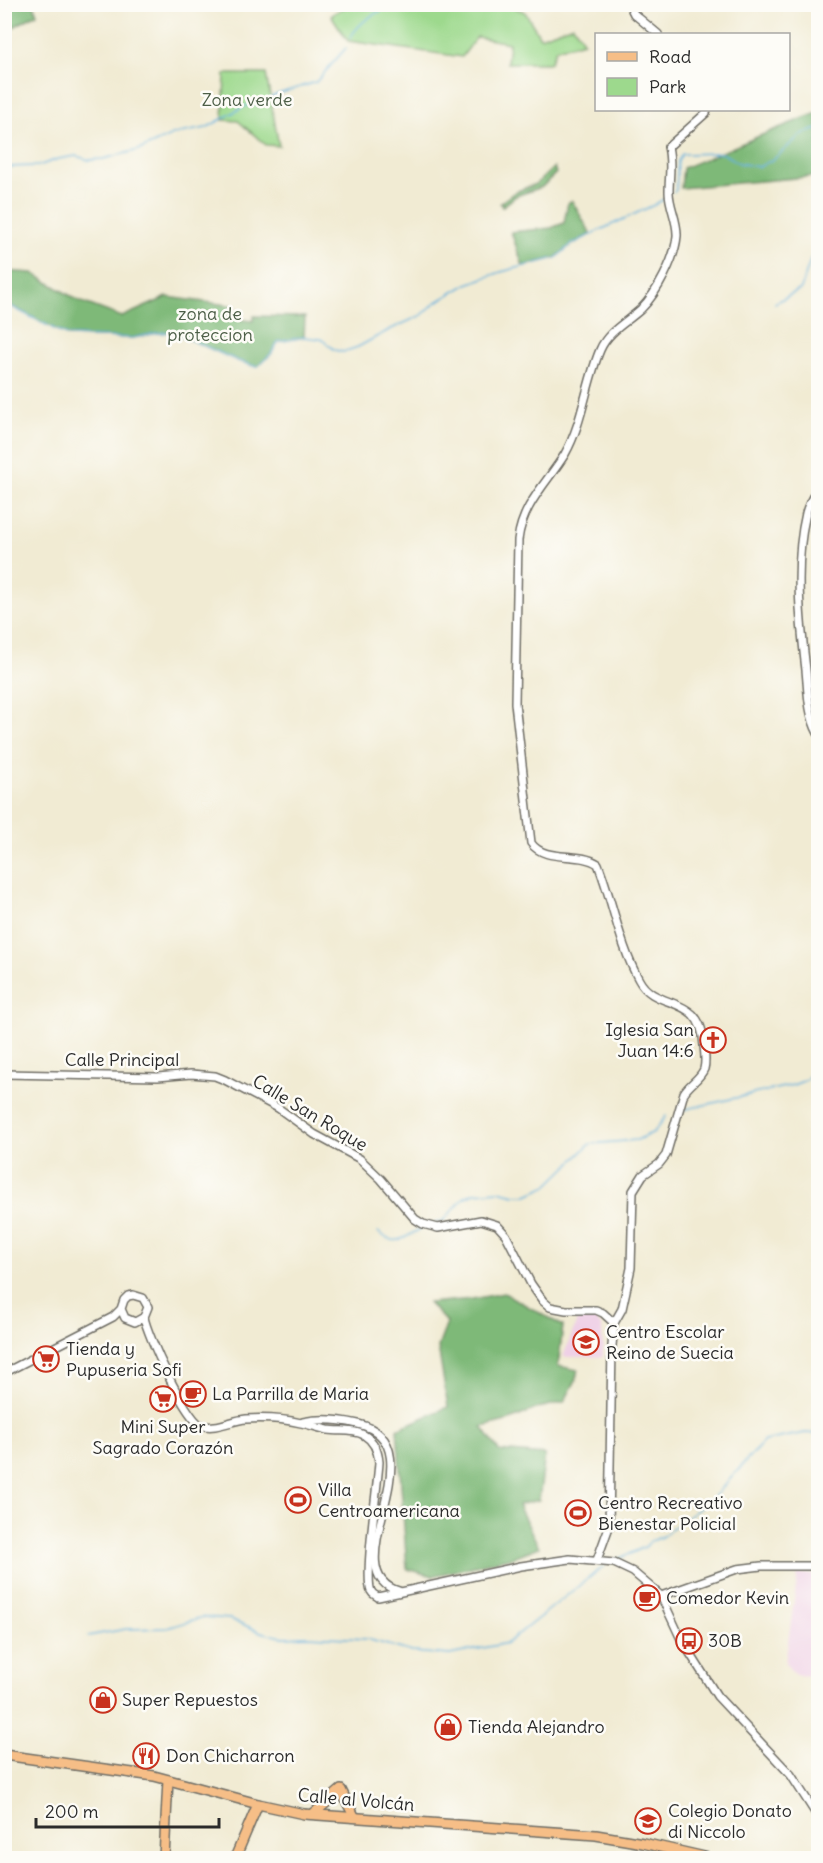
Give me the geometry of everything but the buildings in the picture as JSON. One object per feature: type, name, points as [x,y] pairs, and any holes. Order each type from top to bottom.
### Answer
[{"type":"main road","name":"Calle al Volcán","points":[[4,1755],[168,1780],[258,1804],[313,1814],[596,1835],[709,1858]]},
{"type":"main road","points":[[164,1858],[168,1780]]},
{"type":"main road","points":[[313,1814],[341,1790],[354,1816]]},
{"type":"main road","points":[[235,1858],[258,1804]]},
{"type":"street","points":[[629,4],[634,14],[657,33]]},
{"type":"street","points":[[597,1560],[609,1527],[614,1323],[622,1309],[631,1269],[634,1188],[643,1175],[659,1164],[666,1155],[684,1094],[705,1067],[704,1038],[690,1010],[649,993],[639,981],[622,944],[598,864],[582,858],[542,852],[531,843],[515,703],[517,549],[524,514],[568,447],[604,342],[656,293],[668,268],[677,236],[669,193],[672,161],[668,147],[707,111]]},
{"type":"street","points":[[819,488],[810,501],[806,513],[799,582],[808,696],[813,722],[819,733]]},
{"type":"street","name":"Calle Principal","points":[[4,1074],[148,1077],[191,1074],[216,1076],[237,1086]]},
{"type":"street","name":"Calle San Roque","points":[[237,1086],[278,1108],[314,1134],[360,1159],[381,1179],[415,1219],[423,1224],[438,1228],[481,1220],[496,1225],[506,1235],[531,1284],[549,1307],[566,1310],[596,1310],[614,1323]]},
{"type":"street","points":[[125,1318],[121,1304],[128,1296],[138,1295],[148,1307],[144,1317],[146,1329],[186,1408],[198,1423],[212,1426],[246,1419],[300,1423],[354,1432],[373,1443],[378,1451],[380,1462],[371,1535],[369,1584],[371,1591],[378,1597],[522,1566],[570,1559],[614,1563],[633,1572],[661,1596],[681,1639],[717,1696],[791,1775],[819,1817]]},
{"type":"street","points":[[4,1373],[113,1317],[121,1310]]},
{"type":"street","points":[[113,1317],[125,1318],[146,1329]]},
{"type":"street","points":[[135,1322],[144,1317]]},
{"type":"street","points":[[300,1423],[313,1420],[334,1420],[369,1426],[388,1446],[390,1463],[388,1496],[377,1534],[376,1558],[380,1579],[386,1587],[401,1592]]},
{"type":"street","points":[[333,1430],[334,1420]]},
{"type":"street","points":[[661,1596],[737,1569],[761,1566],[819,1566]]},
{"type":"shaded area","name":"Centro Escolar Reino de Suecia","points":[[578,1318],[595,1319],[602,1327],[603,1357],[563,1357]]},
{"type":"shaded area","points":[[798,1574],[818,1574],[818,1676],[795,1675],[785,1663]]},
{"type":"green space","points":[[5,4],[34,5],[37,14],[5,32]]},
{"type":"green space","points":[[350,4],[509,5],[525,12],[540,37],[573,25],[584,42],[556,49],[550,63],[507,63],[509,43],[477,37],[462,57],[348,41],[331,15]]},
{"type":"green space","name":"Zona verde","points":[[225,74],[266,74],[279,146],[266,145],[238,121],[223,120]]},
{"type":"green space","points":[[818,113],[818,176],[681,188],[683,168]]},
{"type":"green space","points":[[554,167],[556,173],[542,187],[516,196],[502,207],[500,203],[515,192],[536,184]]},
{"type":"green space","points":[[572,201],[591,234],[571,245],[555,258],[523,266],[511,232],[551,228],[564,223],[568,202]]},
{"type":"green space","name":"zona de proteccion","points":[[4,271],[33,273],[79,301],[122,317],[167,297],[235,306],[235,319],[253,321],[254,316],[305,317],[304,337],[278,342],[271,354],[257,367],[173,332],[133,338],[68,336],[5,303]]},
{"type":"green space","points":[[504,1293],[563,1326],[558,1366],[578,1370],[575,1382],[564,1402],[538,1408],[510,1420],[482,1427],[499,1451],[545,1455],[539,1500],[518,1505],[539,1547],[513,1557],[433,1576],[407,1569],[397,1429],[448,1407],[438,1347],[447,1323],[428,1303]]},
{"type":"waterway","points":[[350,38],[354,31],[372,16],[401,4]]},
{"type":"waterway","points":[[4,167],[38,166],[76,156],[89,160],[103,159],[139,150],[175,134],[206,128],[245,106],[260,103],[278,94],[316,82],[346,48]]},
{"type":"waterway","points":[[674,192],[678,161],[682,154],[722,153],[739,163],[759,167],[775,158],[802,134],[818,129]]},
{"type":"waterway","points":[[4,303],[68,336],[133,338],[173,332],[257,367],[271,354],[278,342],[304,337],[321,339],[335,350],[343,352],[358,347],[422,315],[435,303],[467,284],[501,272],[556,258],[571,245],[664,199]]},
{"type":"waterway","points":[[775,303],[801,289],[811,258],[818,256]]},
{"type":"waterway","points":[[682,1110],[793,1085],[806,1080],[818,1064]]},
{"type":"waterway","points":[[435,1223],[442,1222],[465,1197],[474,1193],[499,1191],[527,1195],[547,1186],[590,1144],[637,1140],[654,1132],[666,1116]]},
{"type":"waterway","points":[[378,1232],[390,1240],[400,1240],[422,1228]]},
{"type":"waterway","points":[[616,1560],[663,1536],[714,1497],[764,1441],[805,1433],[818,1434]]},
{"type":"waterway","points":[[88,1636],[126,1629],[167,1628],[203,1617],[230,1619],[261,1632],[282,1637],[367,1639],[412,1652],[450,1655],[507,1643],[604,1566]]},
{"type":"place","name":"Iglesia San Juan 14:6","points":[[713,1040]]},
{"type":"place","name":"Centro Escolar Reino de Suecia","points":[[586,1342]]},
{"type":"place","name":"Tienda y Pupuseria Sofi","points":[[46,1359]]},
{"type":"place","name":"La Parrilla de Maria","points":[[193,1394]]},
{"type":"place","name":"Mini Super Sagrado Corazón","points":[[163,1399]]},
{"type":"place","name":"Villa Centroamericana","points":[[298,1500]]},
{"type":"place","name":"Centro Recreativo Bienestar Policial","points":[[578,1513]]},
{"type":"place","name":"Comedor Kevin","points":[[647,1598]]},
{"type":"place","name":"30B","points":[[689,1641]]},
{"type":"place","name":"Super Repuestos","points":[[103,1700]]},
{"type":"place","name":"Tienda Alejandro","points":[[448,1727]]},
{"type":"place","name":"Don Chicharron","points":[[146,1756]]},
{"type":"place","name":"Colegio Donato di Niccolo","points":[[648,1821]]}]
